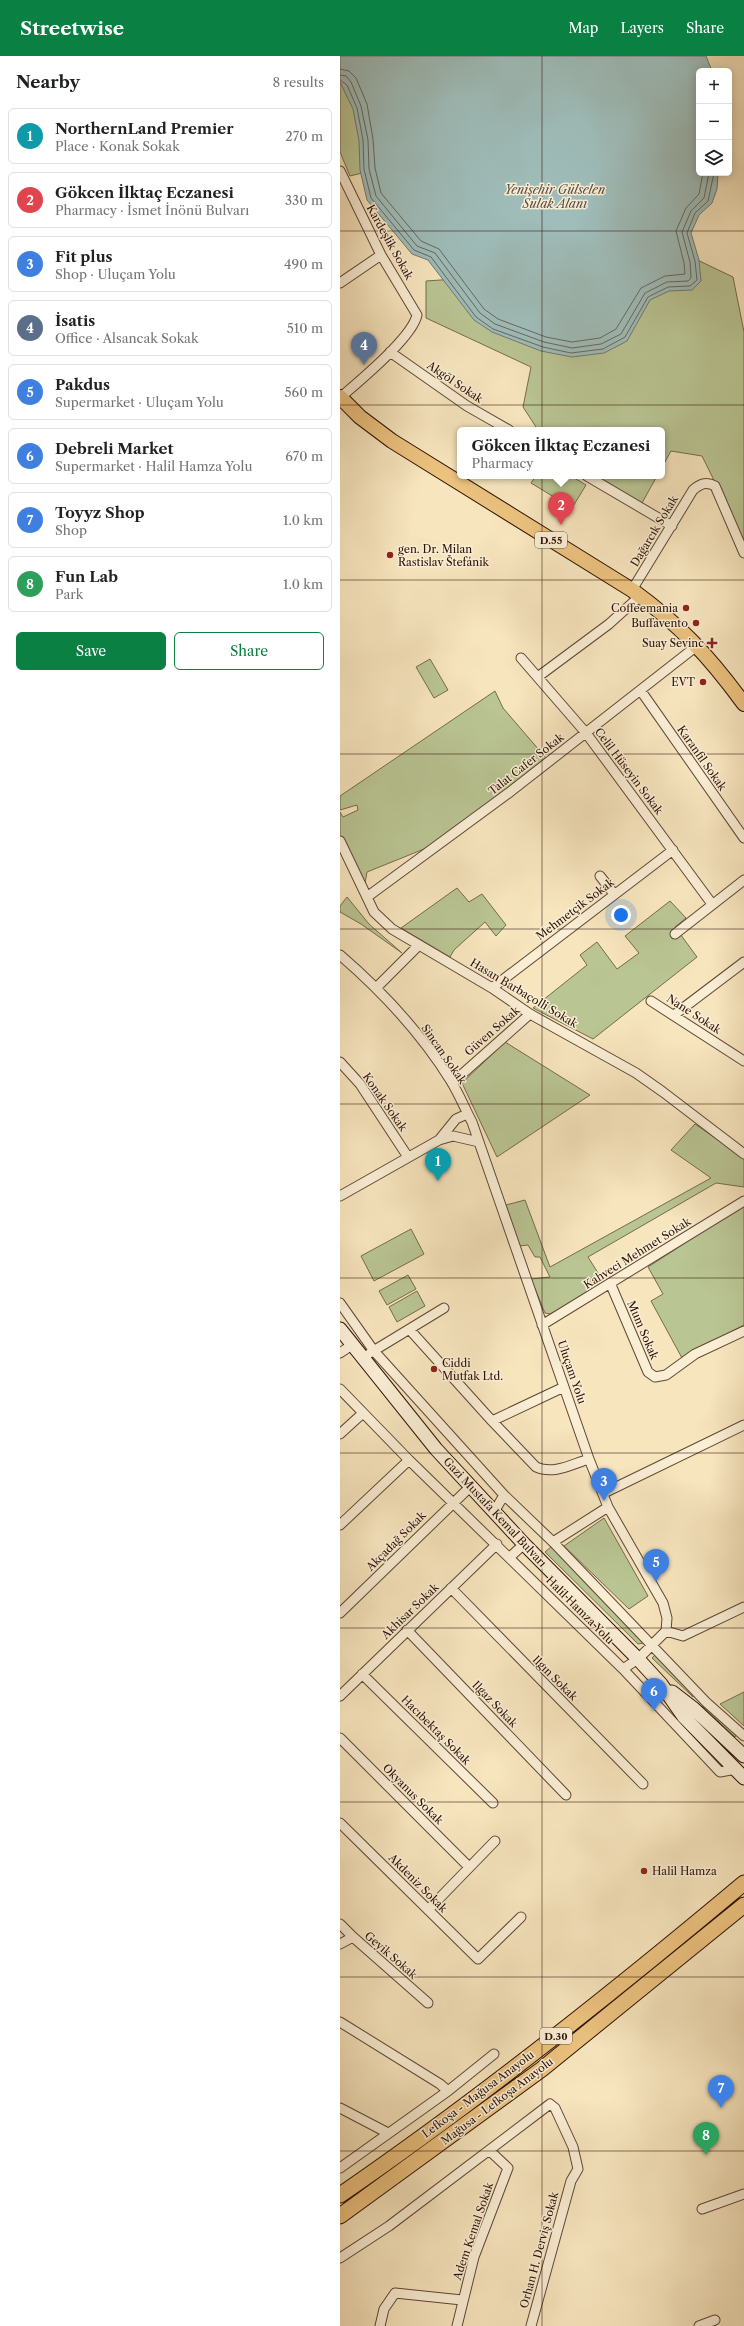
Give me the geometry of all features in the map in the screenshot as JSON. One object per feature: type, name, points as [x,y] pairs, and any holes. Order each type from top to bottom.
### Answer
[{"type":"highway","name":"Lefkoşa - Mağusa Anayolu","points":[[340,2195],[415,2142],[582,2016],[744,1883]]},
{"type":"highway","name":"Mağusa - Lefkoşa Anayolu","points":[[340,2216],[542,2069],[744,1905]]},
{"type":"main road","name":"D.55","points":[[340,397],[360,417],[392,441],[636,593],[665,614],[698,645],[714,663],[744,704]]},
{"type":"main road","name":"Gazi Mustafa Kemal Bulvarı","points":[[340,1329],[426,1437],[470,1487],[638,1659],[661,1684],[684,1717],[740,1774]]},
{"type":"main road","name":"Gazi Mustafa Kemal Bulvarı","points":[[661,1684],[690,1706],[744,1756]]},
{"type":"street","name":"Kardeşlik Sokak","points":[[340,170],[342,186],[381,255],[416,310],[417,315],[414,324],[390,352]]},
{"type":"street","points":[[340,283],[381,255]]},
{"type":"street","points":[[340,397],[390,352]]},
{"type":"street","name":"Akgöl Sokak","points":[[390,352],[468,406],[504,427]]},
{"type":"street","points":[[592,479],[672,526]]},
{"type":"street","name":"Dağarcık Sokak","points":[[539,676],[609,624],[636,593],[672,526],[693,490],[698,485],[705,483],[715,486],[744,553]]},
{"type":"street","name":"Talat Cafer Sokak","points":[[367,897],[452,836],[641,691],[698,645]]},
{"type":"street","name":"Celil Hüseyin Sokak","points":[[521,658],[539,676],[586,733],[712,904]]},
{"type":"street","name":"Karanfil Sokak","points":[[641,691],[744,838]]},
{"type":"street","name":"Hasan Barbaçolli Sokak","points":[[340,842],[374,912],[392,929],[492,988],[530,1014],[636,1073],[744,1154]]},
{"type":"street","name":"Mehmetçik Sokak","points":[[492,988],[673,850]]},
{"type":"street","points":[[600,876],[614,894]]},
{"type":"street","points":[[675,934],[744,880]]},
{"type":"street","points":[[377,987],[420,945]]},
{"type":"street","name":"Sincan Sokak","points":[[340,955],[377,987],[426,1044],[452,1083],[468,1114]]},
{"type":"street","points":[[674,1015],[744,962]]},
{"type":"street","name":"Nane Sokak","points":[[651,1001],[744,1061]]},
{"type":"street","name":"Güven Sokak","points":[[452,1083],[530,1014]]},
{"type":"street","name":"Konak Sokak","points":[[340,1062],[360,1084],[408,1157]]},
{"type":"street","points":[[439,1140],[456,1119],[468,1114]]},
{"type":"street","name":"Uluçam Yolu","points":[[468,1114],[589,1459],[604,1493],[608,1507],[663,1603],[667,1618],[666,1631]]},
{"type":"street","points":[[340,1185],[342,1194],[439,1140],[453,1136],[478,1142]]},
{"type":"street","name":"Kahveci Mehmet Sokak","points":[[542,1325],[611,1285],[729,1208],[744,1201]]},
{"type":"street","name":"Mum Sokak","points":[[611,1285],[648,1372],[655,1377],[666,1375],[695,1354],[744,1331]]},
{"type":"street","points":[[340,1304],[374,1351],[504,1495],[554,1542],[700,1696],[744,1736]]},
{"type":"street","points":[[361,1357],[410,1330],[444,1308]]},
{"type":"street","points":[[410,1330],[492,1421],[536,1466],[545,1471],[553,1470],[589,1459]]},
{"type":"street","points":[[340,1353],[352,1345]]},
{"type":"street","points":[[492,1421],[564,1387]]},
{"type":"street","name":"Halil Hamza Yolu","points":[[340,1389],[408,1460],[510,1557],[623,1669],[720,1772],[740,1774]]},
{"type":"street","points":[[340,1434],[363,1414]]},
{"type":"street","points":[[604,1493],[744,1425]]},
{"type":"street","points":[[340,1525],[408,1460]]},
{"type":"street","name":"Akçadağ Sokak","points":[[340,1613],[452,1502],[470,1487]]},
{"type":"street","points":[[494,1512],[504,1495]]},
{"type":"street","points":[[554,1542],[608,1507]]},
{"type":"street","name":"Akhisar Sokak","points":[[340,1696],[496,1544]]},
{"type":"street","points":[[510,1557],[524,1544]]},
{"type":"street","name":"Ilgın Sokak","points":[[451,1588],[643,1784]]},
{"type":"street","points":[[623,1669],[638,1659],[666,1631],[683,1636],[744,1607]]},
{"type":"street","name":"Ilgaz Sokak","points":[[407,1630],[566,1795]]},
{"type":"street","name":"Hacıbektaş Sokak","points":[[362,1674],[493,1803]]},
{"type":"street","points":[[690,1706],[700,1696]]},
{"type":"street","name":"Okyanus Sokak","points":[[340,1738],[468,1867]]},
{"type":"street","name":"Akdeniz Sokak","points":[[340,1823],[478,1959],[521,1917]]},
{"type":"street","points":[[428,1910],[468,1867],[495,1841]]},
{"type":"street","name":"Geyik Sokak","points":[[340,1924],[428,2003]]},
{"type":"street","points":[[340,1944],[353,1937]]},
{"type":"street","points":[[340,2022],[440,2084],[448,2091]]},
{"type":"street","points":[[340,2168],[448,2091],[494,2054]]},
{"type":"street","name":"Orhan H. Derviş Sokak","points":[[490,2151],[550,2104],[555,2108],[573,2147],[578,2169],[571,2181],[531,2326]]},
{"type":"street","points":[[340,2108],[388,2134]]},
{"type":"street","points":[[340,2258],[389,2226],[490,2151]]},
{"type":"street","name":"Adem Kemal Sokak","points":[[457,2326],[462,2300],[474,2257],[508,2168],[490,2151]]},
{"type":"street","points":[[702,2210],[744,2194]]},
{"type":"street","points":[[380,2326],[384,2309],[395,2293],[462,2300]]},
{"type":"street","points":[[699,2326],[715,2320]]},
{"type":"green space","points":[[340,72],[363,80],[370,171],[350,176],[340,152]]},
{"type":"green space","points":[[668,246],[733,277],[744,332],[744,541],[702,456],[671,451],[665,462],[665,427],[536,427],[523,407],[531,367],[426,318],[426,281],[455,279]]},
{"type":"green space","points":[[534,479],[576,479],[586,485],[572,508],[531,483]]},
{"type":"green space","points":[[602,479],[655,479],[642,503]]},
{"type":"green space","points":[[430,659],[448,690],[434,698],[416,667]]},
{"type":"green space","points":[[495,691],[503,708],[546,758],[447,835],[424,849],[367,872],[365,883],[340,836],[340,812],[343,817],[358,810],[357,805],[340,810],[340,796]]},
{"type":"green space","points":[[457,888],[469,902],[482,894],[506,925],[496,936],[485,922],[454,950],[450,957],[401,928]]},
{"type":"green space","points":[[347,897],[369,924],[402,953],[361,924],[340,912],[340,906]]},
{"type":"green space","points":[[670,901],[686,918],[675,927],[697,957],[593,1039],[533,1008],[587,965],[580,955],[597,942],[617,969],[639,953],[625,936]]},
{"type":"green space","points":[[505,1042],[590,1095],[497,1157],[462,1083]]},
{"type":"green space","points":[[695,1124],[744,1158],[744,1187],[716,1183],[588,1257],[605,1284],[550,1314],[545,1313],[531,1279],[550,1277],[540,1257],[535,1257],[528,1245],[519,1246],[506,1205],[525,1200],[550,1267],[711,1178],[671,1150]]},
{"type":"green space","points":[[744,1206],[744,1325],[682,1358],[651,1301],[663,1294],[648,1267]]},
{"type":"green space","points":[[411,1229],[424,1254],[374,1281],[361,1256]]},
{"type":"green space","points":[[408,1275],[416,1289],[387,1305],[379,1291]]},
{"type":"green space","points":[[417,1291],[425,1306],[397,1322],[389,1307]]},
{"type":"green space","points":[[604,1518],[648,1596],[629,1609],[564,1546]]},
{"type":"green space","points":[[552,1546],[644,1643],[638,1644],[545,1552]]},
{"type":"green space","points":[[655,1655],[695,1694],[693,1697],[652,1658]]},
{"type":"green space","points":[[744,1692],[744,1726],[720,1704]]},
{"type":"green space","points":[[705,1703],[737,1734],[735,1737],[702,1706]]},
{"type":"water","name":"Yenişehir Gülselen Sulak Alanı","points":[[340,56],[706,56],[711,68],[696,68],[696,176],[718,176],[717,189],[712,203],[699,215],[691,233],[699,260],[701,281],[692,290],[669,291],[650,300],[627,341],[604,353],[572,357],[541,351],[492,332],[474,320],[428,260],[412,254],[367,200],[360,170],[359,141],[353,109],[340,82]]},
{"type":"place","name":"İsatis","points":[[364,365]]},
{"type":"place","name":"Gökcen İlktaç Eczanesi","points":[[561,525]]},
{"type":"place","name":"gen. Dr. Milan Rastislav Štefánik","points":[[390,555]]},
{"type":"place","name":"Coffeemania","points":[[686,608]]},
{"type":"place","name":"Buffavento","points":[[696,623]]},
{"type":"place","name":"Suay Sevinc","points":[[712,643]]},
{"type":"place","name":"EVT","points":[[703,682]]},
{"type":"place","name":"NorthernLand Premier","points":[[438,1181]]},
{"type":"place","name":"Ciddi Mutfak Ltd.","points":[[434,1369]]},
{"type":"place","name":"Fit plus","points":[[604,1501]]},
{"type":"place","name":"Pakdus","points":[[656,1582]]},
{"type":"place","name":"Debreli Market","points":[[654,1711]]},
{"type":"place","name":"Halil Hamza","points":[[644,1871]]},
{"type":"place","name":"Toyyz Shop","points":[[721,2108]]},
{"type":"place","name":"Fun Lab","points":[[706,2155]]}]
